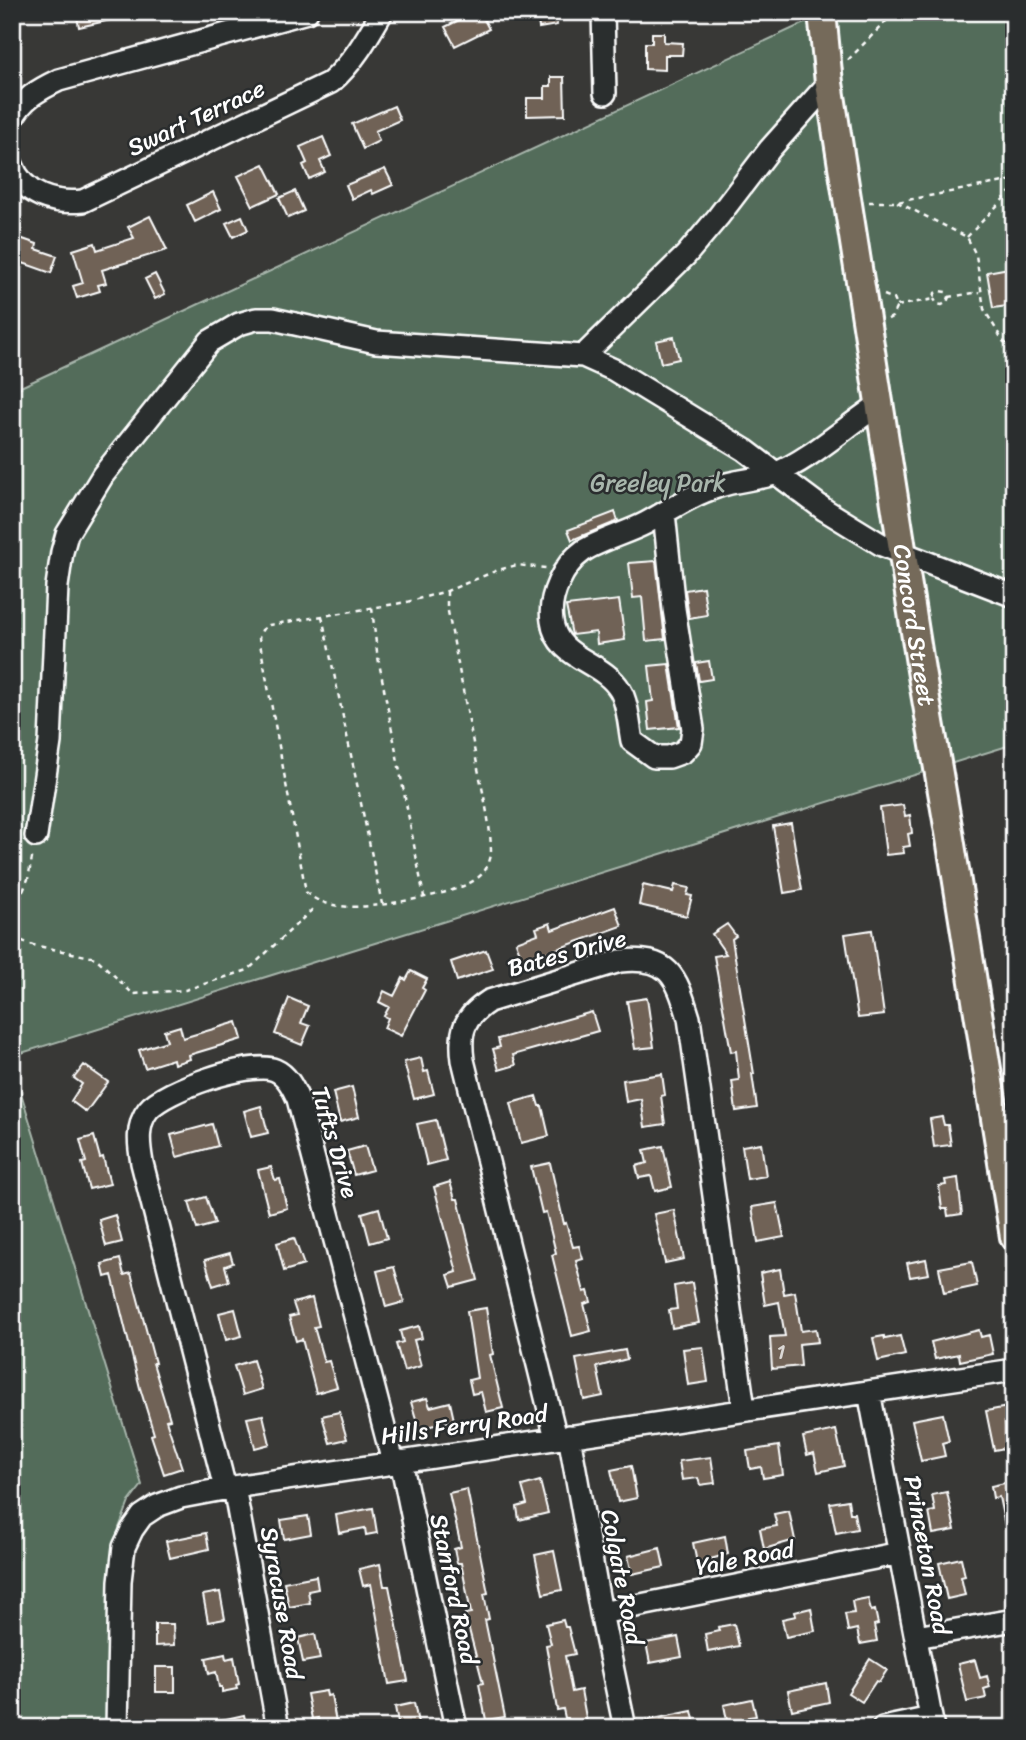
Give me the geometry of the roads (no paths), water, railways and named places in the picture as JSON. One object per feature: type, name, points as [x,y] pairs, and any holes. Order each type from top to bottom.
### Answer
[{"type":"main road","name":"Concord Street","points":[[822,12],[836,74],[880,404],[920,670],[949,832],[1014,1237]]},
{"type":"street","points":[[12,120],[25,100],[60,80],[307,12]]},
{"type":"street","name":"Swart Terrace","points":[[12,165],[27,188],[44,198],[64,203],[83,201],[331,82],[351,62],[382,12]]},
{"type":"street","points":[[603,12],[605,93]]},
{"type":"street","points":[[583,356],[686,255],[770,149],[836,74]]},
{"type":"street","points":[[36,836],[50,742],[57,586],[67,534],[103,475],[210,341],[239,324],[264,319],[376,342],[583,356],[614,370],[745,450],[856,530],[904,555],[1014,596]]},
{"type":"street","points":[[664,513],[674,609],[693,729],[691,743],[683,752],[669,757],[654,757],[642,751],[632,741],[622,692],[612,679],[565,649],[555,636],[551,618],[554,596],[563,573],[583,551],[664,513],[688,498],[718,486],[775,473],[810,453],[880,404]]},
{"type":"street","name":"Bates Drive","points":[[562,1437],[463,1060],[461,1042],[465,1026],[474,1011],[489,1001],[620,961],[655,961],[679,986],[689,1018],[744,1409]]},
{"type":"street","name":"Tufts Drive","points":[[230,1488],[142,1163],[140,1128],[147,1111],[175,1091],[259,1067],[276,1070],[290,1082],[298,1099],[397,1462]]},
{"type":"street","name":"Hills Ferry Road","points":[[117,1728],[119,1606],[124,1547],[142,1516],[157,1506],[181,1497],[230,1488],[1014,1370]]},
{"type":"street","name":"Princeton Road","points":[[869,1392],[932,1723]]},
{"type":"street","name":"Colgate Road","points":[[562,1437],[625,1728]]},
{"type":"street","name":"Stanford Road","points":[[397,1462],[456,1728]]},
{"type":"street","name":"Syracuse Road","points":[[230,1488],[278,1728]]},
{"type":"street","name":"Yale Road","points":[[601,1614],[900,1553]]},
{"type":"street","points":[[916,1637],[1014,1620]]},
{"type":"street","points":[[883,1728],[932,1723]]},
{"type":"park label","name":"Greeley Park","points":[[658,483]]}]
